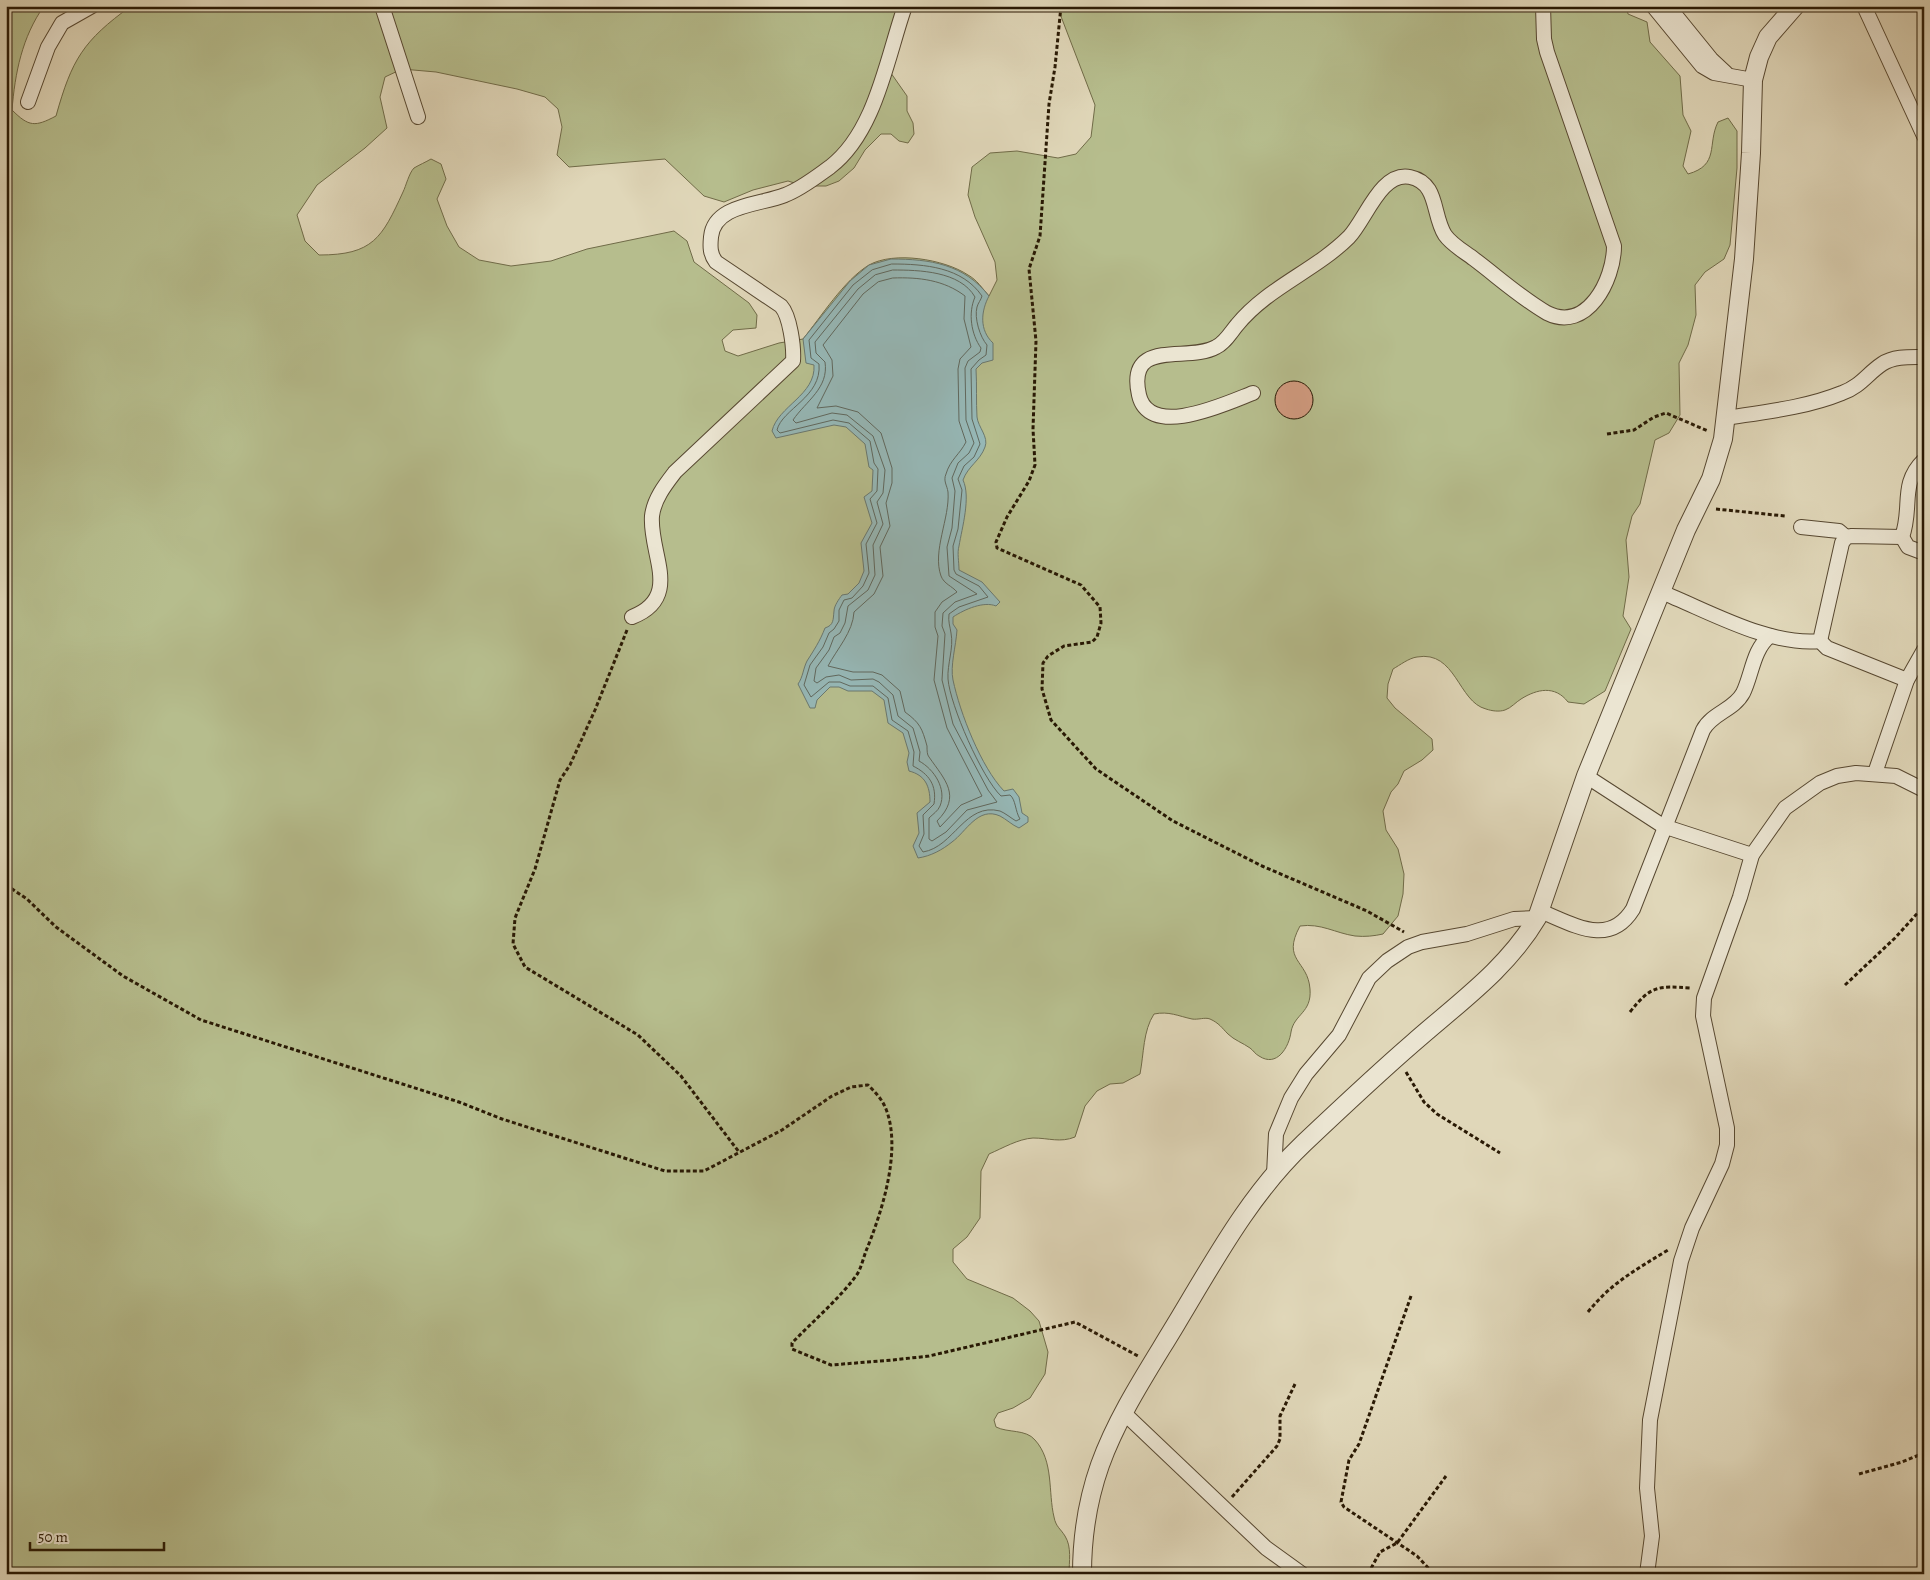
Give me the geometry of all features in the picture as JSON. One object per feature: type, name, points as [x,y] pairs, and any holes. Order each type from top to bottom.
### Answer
[{"type":"street","points":[[28,102],[48,47],[62,23],[92,6]]},
{"type":"street","points":[[382,6],[418,117]]},
{"type":"street","points":[[632,617],[642,613],[658,596],[661,583],[652,515],[662,488],[675,472],[792,361],[794,352],[787,313],[781,306],[716,262],[711,254],[712,228],[720,216],[741,207],[786,195],[810,181],[841,157],[860,130],[879,90],[905,6]]},
{"type":"street","points":[[1253,394],[1203,411],[1168,418],[1155,416],[1146,408],[1138,392],[1138,374],[1143,364],[1153,357],[1164,354],[1190,354],[1217,347],[1261,299],[1339,247],[1352,233],[1386,184],[1401,176],[1411,177],[1428,187],[1446,236],[1547,313],[1565,319],[1575,317],[1584,312],[1602,290],[1612,270],[1614,246],[1547,52],[1544,39],[1543,6]]},
{"type":"street","points":[[1653,6],[1702,66],[1714,73],[1753,80]]},
{"type":"street","points":[[1668,6],[1711,59],[1731,77]]},
{"type":"street","points":[[1082,1574],[1085,1524],[1091,1497],[1100,1466],[1124,1413],[1212,1264],[1252,1202],[1274,1174],[1302,1144],[1489,978],[1528,933],[1538,914],[1586,776],[1686,530],[1711,479],[1724,426],[1744,259],[1751,153],[1753,80],[1758,57],[1768,37],[1795,6]]},
{"type":"street","points":[[1864,6],[1924,136]]},
{"type":"street","points":[[1724,426],[1840,394],[1856,387],[1888,361],[1895,358],[1924,356]]},
{"type":"street","points":[[1924,460],[1913,470],[1910,478],[1907,522],[1902,537],[1908,547],[1924,553]]},
{"type":"street","points":[[1801,527],[1839,531],[1846,537],[1902,537]]},
{"type":"street","points":[[1820,640],[1842,542],[1846,537]]},
{"type":"street","points":[[1661,592],[1770,636],[1805,642],[1820,640]]},
{"type":"street","points":[[1274,1174],[1276,1134],[1291,1098],[1306,1074],[1340,1036],[1369,978],[1387,961],[1408,947],[1422,942],[1467,934],[1514,919],[1538,914],[1592,930],[1612,930],[1620,926],[1633,909],[1663,826],[1706,723],[1737,701],[1743,693],[1760,647],[1770,636]]},
{"type":"street","points":[[1820,640],[1827,648],[1914,675]]},
{"type":"street","points":[[1874,773],[1924,650]]},
{"type":"street","points":[[1647,1574],[1652,1536],[1647,1488],[1650,1420],[1681,1261],[1722,1164],[1727,1145],[1727,1128],[1703,1016],[1707,989],[1740,897],[1752,855],[1785,808],[1803,794],[1837,776],[1874,773],[1896,776],[1924,790]]},
{"type":"street","points":[[1586,776],[1663,826],[1752,855]]},
{"type":"street","points":[[1124,1413],[1266,1548],[1302,1574]]},
{"type":"path","points":[[1061,6],[1049,104],[1040,236],[1029,269],[1036,341],[1033,429],[1035,465],[1029,481],[1007,517],[996,542],[998,548],[1082,585],[1100,607],[1101,623],[1098,637],[1092,642],[1064,646],[1048,656],[1043,663],[1042,689],[1051,720],[1096,769],[1173,821],[1262,866],[1367,911],[1422,942]]},
{"type":"path","points":[[1607,434],[1634,430],[1654,417],[1666,413],[1702,430],[1724,426]]},
{"type":"path","points":[[1698,507],[1785,516]]},
{"type":"path","points":[[632,617],[595,710],[570,765],[560,780],[535,869],[515,918],[513,944],[525,967],[638,1035],[681,1076],[739,1152]]},
{"type":"path","points":[[6,885],[27,899],[56,927],[124,976],[201,1020],[459,1102],[502,1119],[665,1171],[704,1171],[782,1130],[832,1096],[851,1087],[868,1085],[880,1096],[887,1110],[891,1131],[892,1150],[886,1195],[875,1230],[857,1275],[792,1343],[792,1349],[831,1365],[893,1360],[929,1356],[1075,1322],[1152,1364]]},
{"type":"path","points":[[1845,985],[1895,938],[1924,906]]},
{"type":"path","points":[[1630,1012],[1644,994],[1656,988],[1707,989]]},
{"type":"path","points":[[1398,1057],[1424,1102],[1437,1114],[1500,1153]]},
{"type":"path","points":[[1588,1312],[1602,1294],[1620,1280],[1679,1242],[1688,1241]]},
{"type":"path","points":[[1411,1296],[1359,1444],[1349,1460],[1340,1502],[1344,1507],[1417,1556],[1434,1574]]},
{"type":"path","points":[[1223,1507],[1277,1446],[1280,1439],[1280,1416],[1295,1384]]},
{"type":"path","points":[[1859,1474],[1893,1465],[1924,1453]]},
{"type":"path","points":[[1368,1574],[1380,1552],[1396,1543],[1446,1476]]},
{"type":"green space","points":[[6,6],[44,6],[30,30],[21,56],[12,110],[23,120],[37,123],[56,116],[74,65],[90,41],[131,6],[900,6],[886,66],[907,96],[907,111],[913,123],[914,134],[908,143],[899,141],[891,134],[881,134],[865,150],[854,168],[839,181],[826,186],[804,186],[788,181],[753,190],[724,202],[704,196],[665,159],[569,167],[557,155],[562,127],[558,109],[545,97],[517,89],[436,72],[402,69],[385,77],[380,97],[387,128],[365,148],[317,185],[297,215],[305,241],[319,255],[352,252],[364,247],[373,241],[389,221],[412,170],[431,159],[441,164],[446,179],[437,199],[447,226],[459,247],[479,260],[511,266],[551,261],[587,249],[674,231],[687,241],[694,262],[749,303],[757,315],[756,328],[733,330],[722,340],[725,351],[738,356],[779,343],[803,339],[833,299],[851,280],[869,265],[879,261],[905,258],[933,261],[946,265],[958,269],[971,277],[989,296],[997,280],[995,262],[975,217],[968,195],[972,167],[990,153],[1017,151],[1058,158],[1076,154],[1091,137],[1095,105],[1057,6],[1626,6],[1628,14],[1647,22],[1650,42],[1680,76],[1683,115],[1691,131],[1683,166],[1688,174],[1705,165],[1709,159],[1718,122],[1728,118],[1737,131],[1737,168],[1730,245],[1724,259],[1705,272],[1695,285],[1696,315],[1688,345],[1679,363],[1680,415],[1669,433],[1655,440],[1640,504],[1632,516],[1626,540],[1629,577],[1623,616],[1631,629],[1605,691],[1584,704],[1568,702],[1552,691],[1539,691],[1519,700],[1503,711],[1495,711],[1486,709],[1469,697],[1449,669],[1440,661],[1430,657],[1417,657],[1393,669],[1388,684],[1387,698],[1395,708],[1432,739],[1433,750],[1422,760],[1404,771],[1398,784],[1391,792],[1383,811],[1386,830],[1398,849],[1404,874],[1403,894],[1398,916],[1383,934],[1373,936],[1355,936],[1321,927],[1300,926],[1293,947],[1294,954],[1308,979],[1310,997],[1306,1008],[1293,1026],[1288,1044],[1277,1058],[1265,1059],[1259,1056],[1230,1036],[1210,1019],[1192,1019],[1169,1013],[1154,1014],[1146,1035],[1140,1074],[1123,1083],[1110,1084],[1097,1091],[1085,1106],[1075,1137],[1059,1140],[1033,1138],[1016,1142],[989,1154],[981,1171],[980,1218],[967,1237],[953,1249],[953,1262],[967,1279],[1013,1298],[1030,1311],[1039,1321],[1048,1352],[1045,1374],[1030,1398],[1013,1408],[998,1413],[994,1420],[996,1427],[1027,1434],[1041,1448],[1048,1467],[1055,1520],[1069,1545],[1069,1574],[6,1574]]},
{"type":"water","points":[[891,259],[933,262],[957,270],[979,285],[989,296],[984,308],[983,326],[988,338],[993,343],[993,360],[982,363],[976,369],[977,417],[986,443],[983,452],[963,480],[966,504],[958,555],[959,570],[982,582],[1000,602],[996,606],[986,604],[974,607],[953,617],[953,624],[957,630],[952,674],[966,723],[987,768],[1004,791],[1013,789],[1019,797],[1022,813],[1028,817],[1028,822],[1019,828],[1000,816],[985,814],[979,817],[944,848],[918,858],[913,846],[919,833],[917,813],[930,802],[928,786],[923,778],[909,771],[907,762],[909,753],[903,733],[888,723],[884,700],[872,691],[848,691],[839,687],[830,687],[817,700],[815,708],[810,708],[798,684],[807,661],[825,628],[832,622],[837,603],[842,595],[848,594],[859,583],[864,571],[861,543],[872,523],[864,497],[872,491],[873,470],[869,467],[865,444],[846,427],[834,425],[776,438],[772,431],[781,414],[803,392],[813,375],[814,365],[806,363],[803,339],[850,281],[869,265]]},
{"type":"building","points":[[1294,381],[1307,387],[1313,400],[1307,413],[1294,419],[1281,413],[1275,400],[1281,387]]}]
